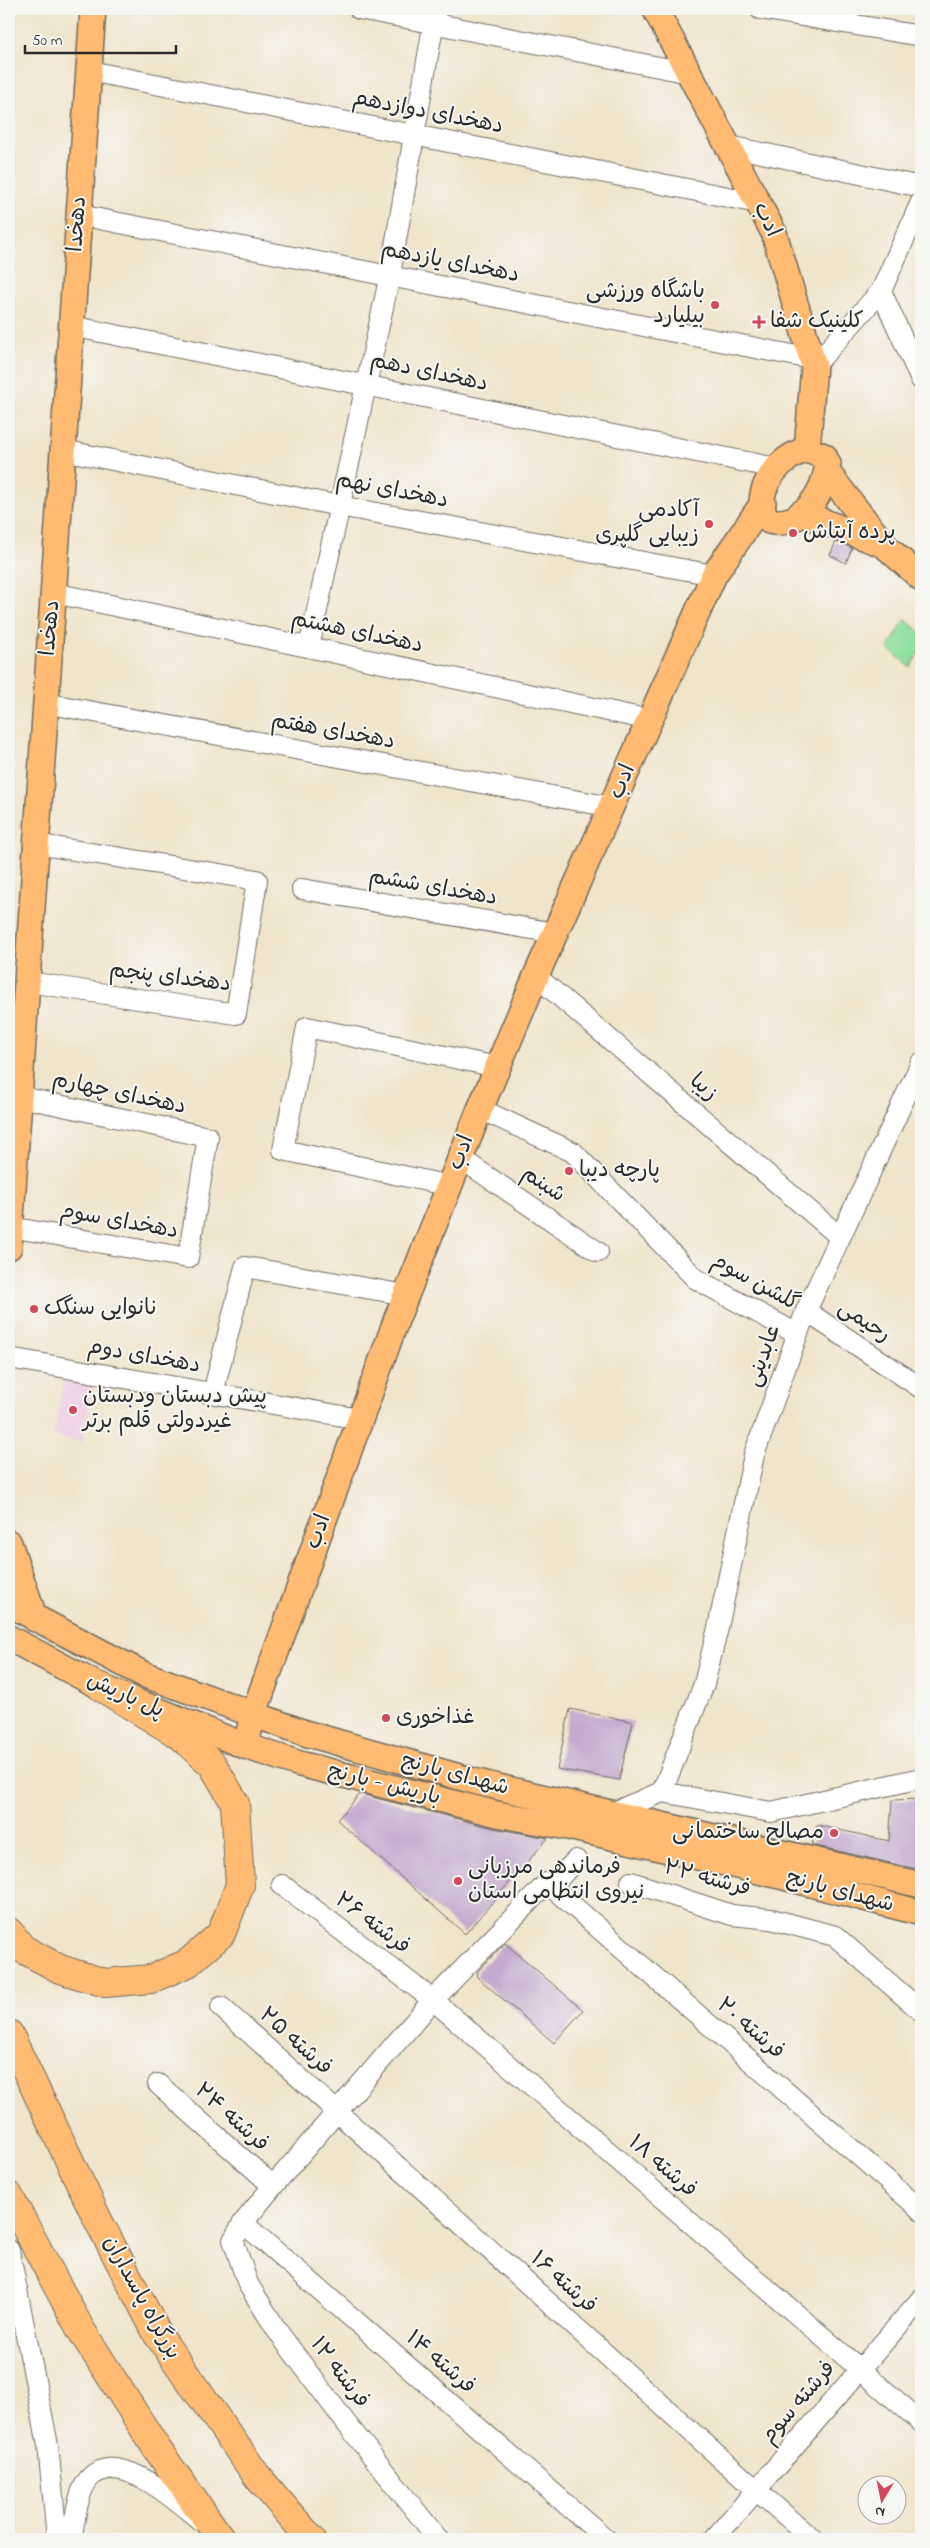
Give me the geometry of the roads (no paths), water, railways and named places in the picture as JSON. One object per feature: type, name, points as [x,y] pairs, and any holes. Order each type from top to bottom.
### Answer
[{"type":"highway","points":[[9,1932],[24,1949],[60,1970],[105,1982],[151,1979],[188,1963],[220,1934],[240,1885],[235,1803],[212,1764],[181,1736],[101,1687]]},
{"type":"highway","name":"بزرگراه پاسداران","points":[[9,2034],[97,2218],[158,2335],[257,2476],[311,2539]]},
{"type":"highway","points":[[9,2196],[81,2330],[157,2449],[220,2538]]},
{"type":"main road","name":"دهخدا","points":[[9,1237],[21,1097],[44,704],[54,593],[93,9]]},
{"type":"main road","name":"ادب","points":[[655,9],[774,233],[813,363],[807,450]]},
{"type":"main road","points":[[807,450],[824,456],[828,464],[827,472],[818,495],[809,508],[785,522],[769,521],[763,513],[762,503],[765,488],[772,472],[794,452],[807,450]]},
{"type":"main road","points":[[827,472],[884,545],[921,578]]},
{"type":"main road","name":"ادب","points":[[245,1746],[254,1713],[406,1295],[497,1067],[714,575],[762,503]]},
{"type":"main road","points":[[801,513],[884,545]]},
{"type":"main road","points":[[714,575],[777,523]]},
{"type":"main road","points":[[9,1543],[35,1619]]},
{"type":"main road","name":"شهدای بارنج","points":[[9,1604],[143,1674],[305,1733],[428,1769],[921,1885]]},
{"type":"main road","name":"پل باریش","points":[[9,1638],[101,1687],[245,1746]]},
{"type":"main road","name":"باریش - بارنج","points":[[245,1746],[300,1764],[523,1820]]},
{"type":"main road","name":"شهدای بارنج","points":[[523,1820],[573,1828],[761,1872],[921,1913]]},
{"type":"street","points":[[359,9],[435,16],[690,73]]},
{"type":"street","points":[[760,9],[921,36]]},
{"type":"street","points":[[309,647],[390,275],[435,16]]},
{"type":"street","name":"دهخدای دوازدهم","points":[[89,71],[758,203]]},
{"type":"street","points":[[729,146],[921,187]]},
{"type":"street","points":[[813,363],[881,291],[921,202]]},
{"type":"street","name":"دهخدای یازدهم","points":[[79,215],[390,275],[813,363]]},
{"type":"street","points":[[881,291],[921,380]]},
{"type":"street","name":"دهخدای دهم","points":[[71,326],[776,468]]},
{"type":"street","name":"دهخدای نهم","points":[[63,450],[339,506],[714,575]]},
{"type":"street","name":"دهخدای هشتم","points":[[54,593],[650,720]]},
{"type":"street","name":"دهخدای هفتم","points":[[44,704],[612,807]]},
{"type":"street","name":"دهخدای پنجم","points":[[28,982],[236,1014],[257,880],[36,844]]},
{"type":"street","name":"دهخدای ششم","points":[[302,889],[555,933]]},
{"type":"street","name":"زیبا","points":[[536,976],[840,1236]]},
{"type":"street","points":[[450,1186],[283,1150],[307,1027],[497,1067]]},
{"type":"street","name":"عابدینی","points":[[662,1792],[704,1684],[718,1628],[754,1455],[806,1311],[921,1063]]},
{"type":"street","name":"دهخدای چهارم","points":[[21,1097],[208,1136]]},
{"type":"street","name":"گلشن سوم","points":[[480,1109],[573,1152],[696,1279],[798,1334]]},
{"type":"street","name":"دهخدای سوم","points":[[9,1237],[188,1258],[208,1136]]},
{"type":"street","name":"شبنم","points":[[460,1158],[598,1252]]},
{"type":"street","points":[[213,1394],[245,1267],[406,1295]]},
{"type":"street","name":"رحیمی","points":[[806,1311],[921,1388]]},
{"type":"street","name":"دهخدای دوم","points":[[9,1358],[360,1419]]},
{"type":"street","points":[[614,1812],[662,1792],[771,1812],[921,1778]]},
{"type":"street","name":"۱۲ فرشته","points":[[438,2539],[346,2423],[278,2332],[248,2284],[233,2240],[243,2223],[273,2186],[433,2000],[547,1883],[559,1878],[576,1860]]},
{"type":"street","name":"۲۲ فرشته","points":[[631,1882],[732,1915],[772,1919],[835,1936],[921,2011]]},
{"type":"street","name":"۲۰ فرشته","points":[[547,1883],[921,2210]]},
{"type":"street","name":"۲۶ فرشته","points":[[282,1885],[433,2000]]},
{"type":"street","name":"۱۸ فرشته","points":[[433,2000],[921,2422]]},
{"type":"street","name":"۲۵ فرشته","points":[[221,2007],[338,2112]]},
{"type":"street","name":"فرشته ۲۴","points":[[158,2084],[273,2186]]},
{"type":"street","name":"۱۶ فرشته","points":[[338,2112],[756,2490],[813,2539]]},
{"type":"street","name":"۱۴ فرشته","points":[[243,2223],[606,2539]]},
{"type":"street","points":[[9,2250],[48,2445],[57,2539]]},
{"type":"street","name":"فرشته سوم","points":[[714,2539],[921,2299]]},
{"type":"street","points":[[71,2539],[87,2481],[99,2471],[119,2469],[156,2484],[220,2538]]},
{"type":"place","name":"باشگاه ورزشی بیلیارد","points":[[715,305]]},
{"type":"place","name":"کلینیک شفا","points":[[759,322]]},
{"type":"place","name":"آکادمی زیبایی گلپری","points":[[709,524]]},
{"type":"place","name":"پرده‌ آیتاش","points":[[793,533]]},
{"type":"place","name":"پارچه دیبا","points":[[569,1171]]},
{"type":"place","name":"نانوایی سنگک","points":[[34,1309]]},
{"type":"place","name":"پیش دبستان ودبستان غیردولتی قلم برتر","points":[[73,1410]]},
{"type":"place","name":"غذاخوری","points":[[386,1718]]},
{"type":"place","name":"مصالح ساختمانی","points":[[834,1833]]},
{"type":"place","name":"فرماندهی مرزبانی نیروی انتظامی استان","points":[[458,1881]]}]
